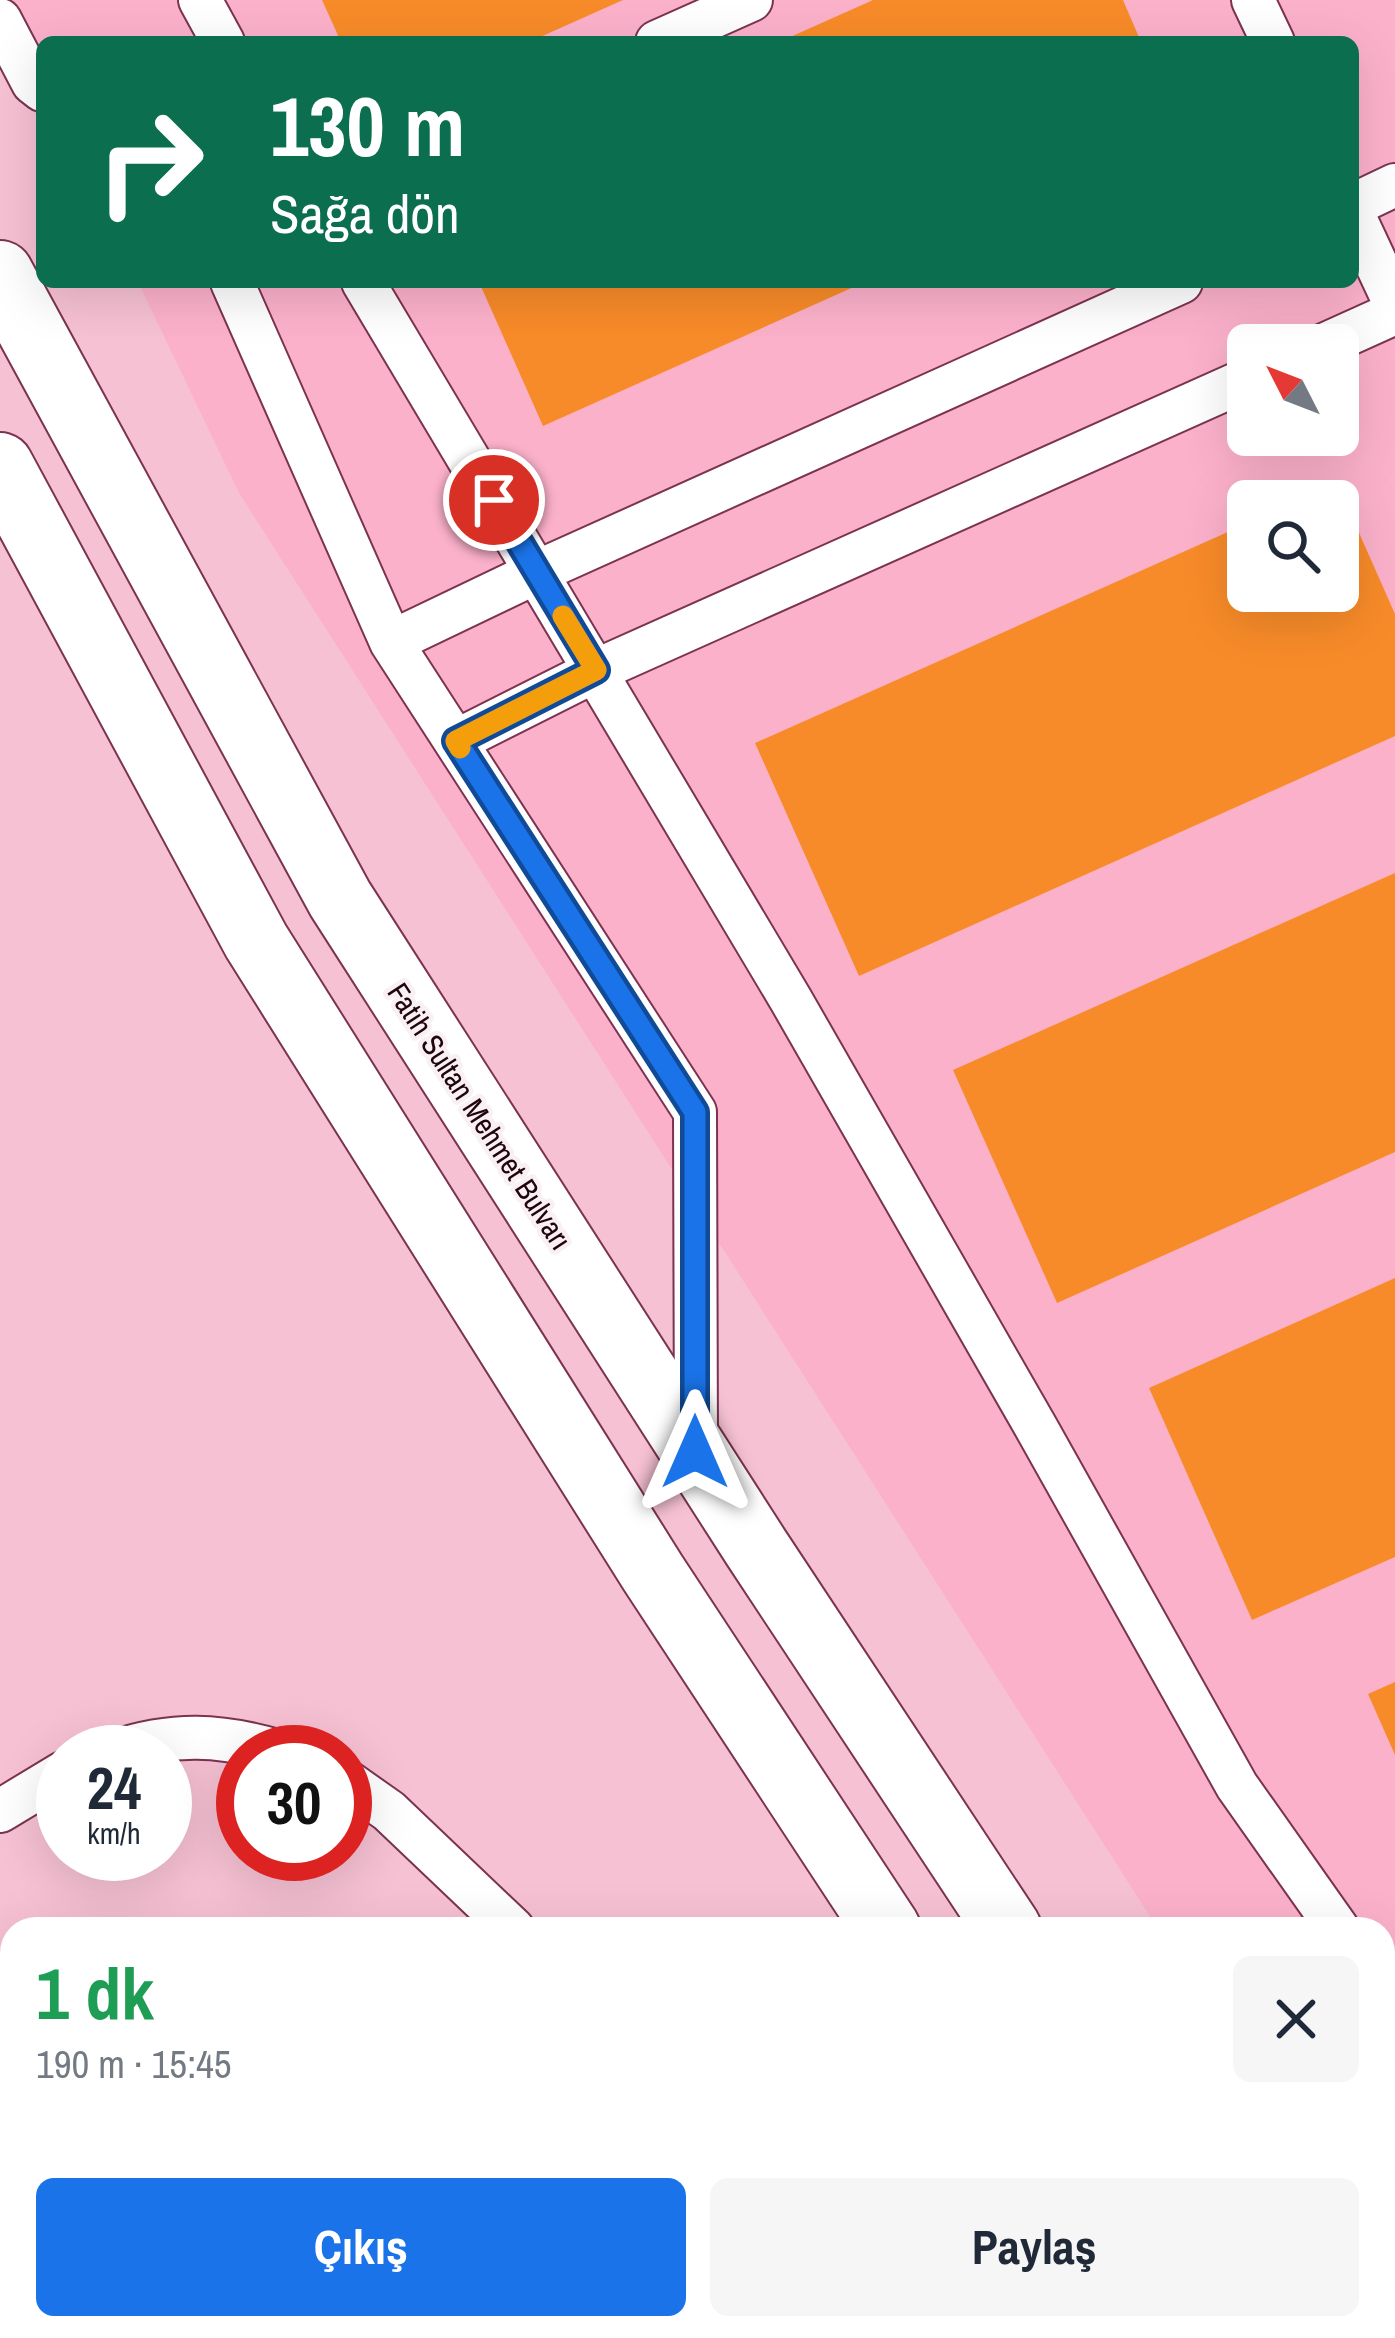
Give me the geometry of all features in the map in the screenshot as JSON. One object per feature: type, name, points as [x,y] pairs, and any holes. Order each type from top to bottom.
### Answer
[{"type":"highway","name":"Fatih Sultan Mehmet Bulvarı","points":[[0,274],[340,899],[1000,1917]]},
{"type":"highway","points":[[0,466],[256,941],[653,1574],[878,1917]]},
{"type":"street","points":[[200,0],[220,36]]},
{"type":"street","points":[[670,36],[751,0]]},
{"type":"street","points":[[1253,0],[1270,36]]},
{"type":"street","points":[[0,20],[36,85]]},
{"type":"street","points":[[1359,202],[1395,185]]},
{"type":"street","points":[[1359,227],[1395,304]]},
{"type":"street","points":[[235,288],[391,642],[695,1112],[695,1452]]},
{"type":"street","points":[[367,288],[814,1041],[1237,1786],[1330,1917]]},
{"type":"street","points":[[391,642],[1168,288]]},
{"type":"street","points":[[1359,329],[1395,313]]},
{"type":"street","points":[[456,741],[596,670],[1227,388]]},
{"type":"street","points":[[0,1811],[36,1789]]},
{"type":"street","points":[[372,1799],[500,1917]]},
{"type":"shaded area","points":[[4,0],[1395,0],[1395,1917],[1150,1917],[239,493],[141,288],[1359,288],[1359,36],[36,36],[36,67]]},
{"type":"building","points":[[322,0],[623,0],[542,36],[338,36]]},
{"type":"building","points":[[873,0],[1123,0],[1138,36],[792,36]]},
{"type":"building","points":[[482,288],[852,288],[543,426]]},
{"type":"building","points":[[1227,532],[1227,612],[1359,612],[1359,533],[1395,614],[1395,736],[859,976],[755,743]]},
{"type":"building","points":[[1395,873],[1395,1152],[1057,1303],[953,1070]]},
{"type":"building","points":[[1395,1278],[1395,1557],[1252,1620],[1149,1388]]},
{"type":"building","points":[[1395,1682],[1395,1755],[1368,1694]]},
{"type":"slow traffic","points":[[460,748],[456,741],[596,670],[563,616]]},
{"type":"route","points":[[494,500],[596,670],[456,741],[695,1112],[695,1452]]}]
